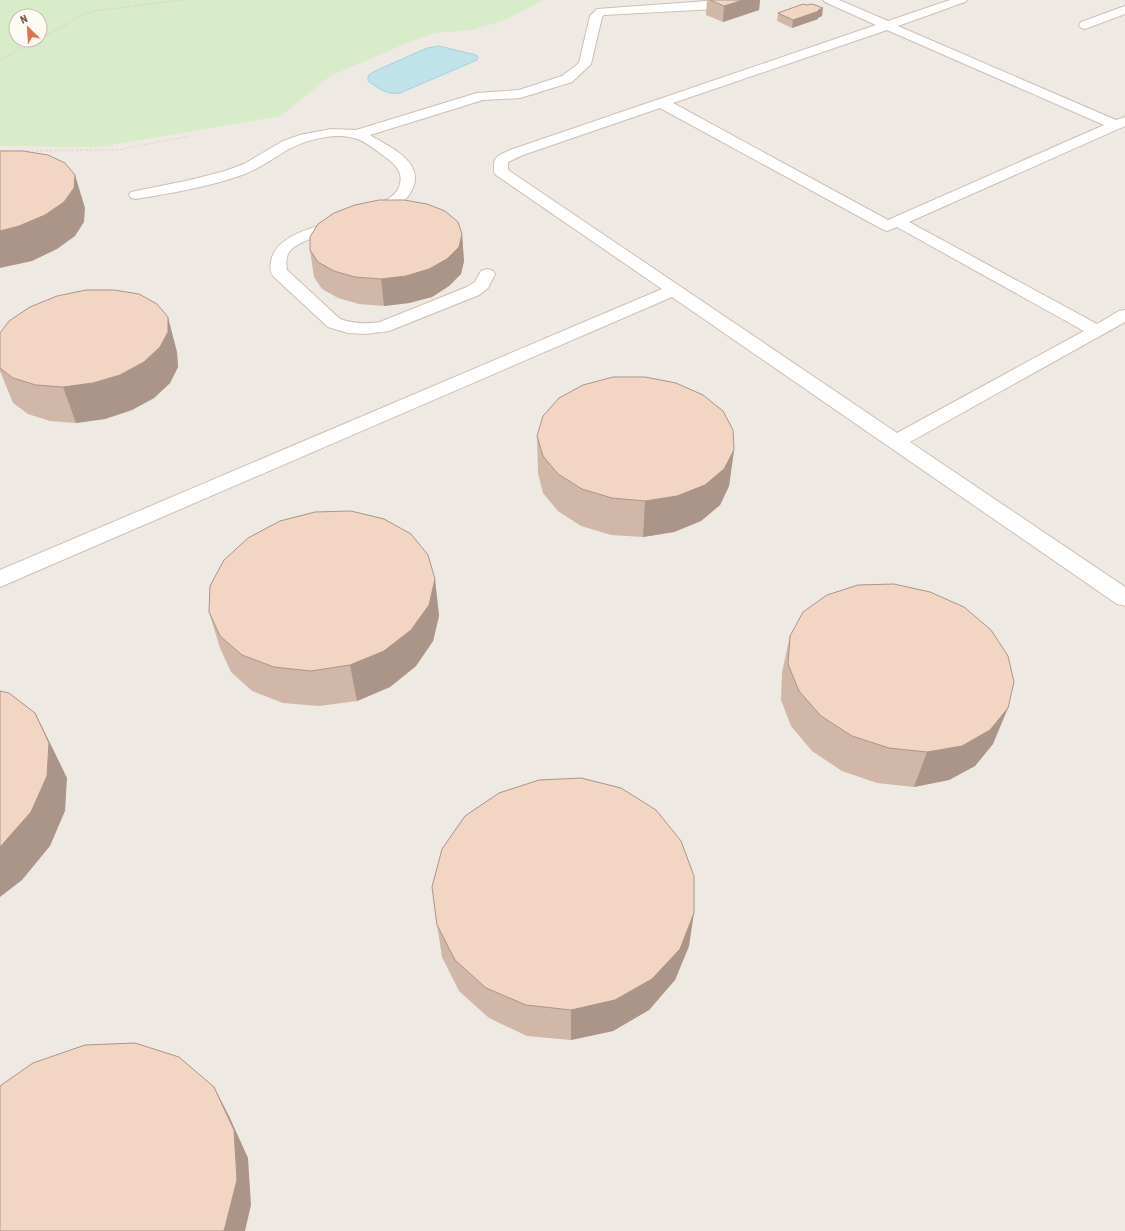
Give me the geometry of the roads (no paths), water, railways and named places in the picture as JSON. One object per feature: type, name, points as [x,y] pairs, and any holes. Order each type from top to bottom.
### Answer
[{"type":"lane","points":[[357,134],[482,96],[520,94],[567,79],[586,64],[596,16],[601,12],[715,5],[735,0]]},
{"type":"lane","points":[[830,0],[1120,123]]},
{"type":"lane","points":[[961,0],[518,152],[500,160],[501,172],[1125,598]]},
{"type":"lane","points":[[1085,25],[1125,10]]},
{"type":"lane","points":[[662,103],[887,226],[1120,123]]},
{"type":"lane","points":[[136,195],[193,184],[230,174],[254,165],[293,142],[325,133],[346,132],[357,134],[364,137],[404,166],[408,176],[407,188],[401,197],[391,205],[290,243],[282,250],[278,264],[279,273],[334,323],[348,328],[366,329],[383,327],[473,291],[482,285],[487,274]]},
{"type":"lane","points":[[898,222],[1097,331]]},
{"type":"lane","points":[[0,578],[674,290]]},
{"type":"lane","points":[[896,442],[1125,315]]},
{"type":"water","points":[[439,46],[476,55],[478,57],[477,60],[400,93],[386,92],[368,81],[368,76],[373,72],[427,48]]}]
